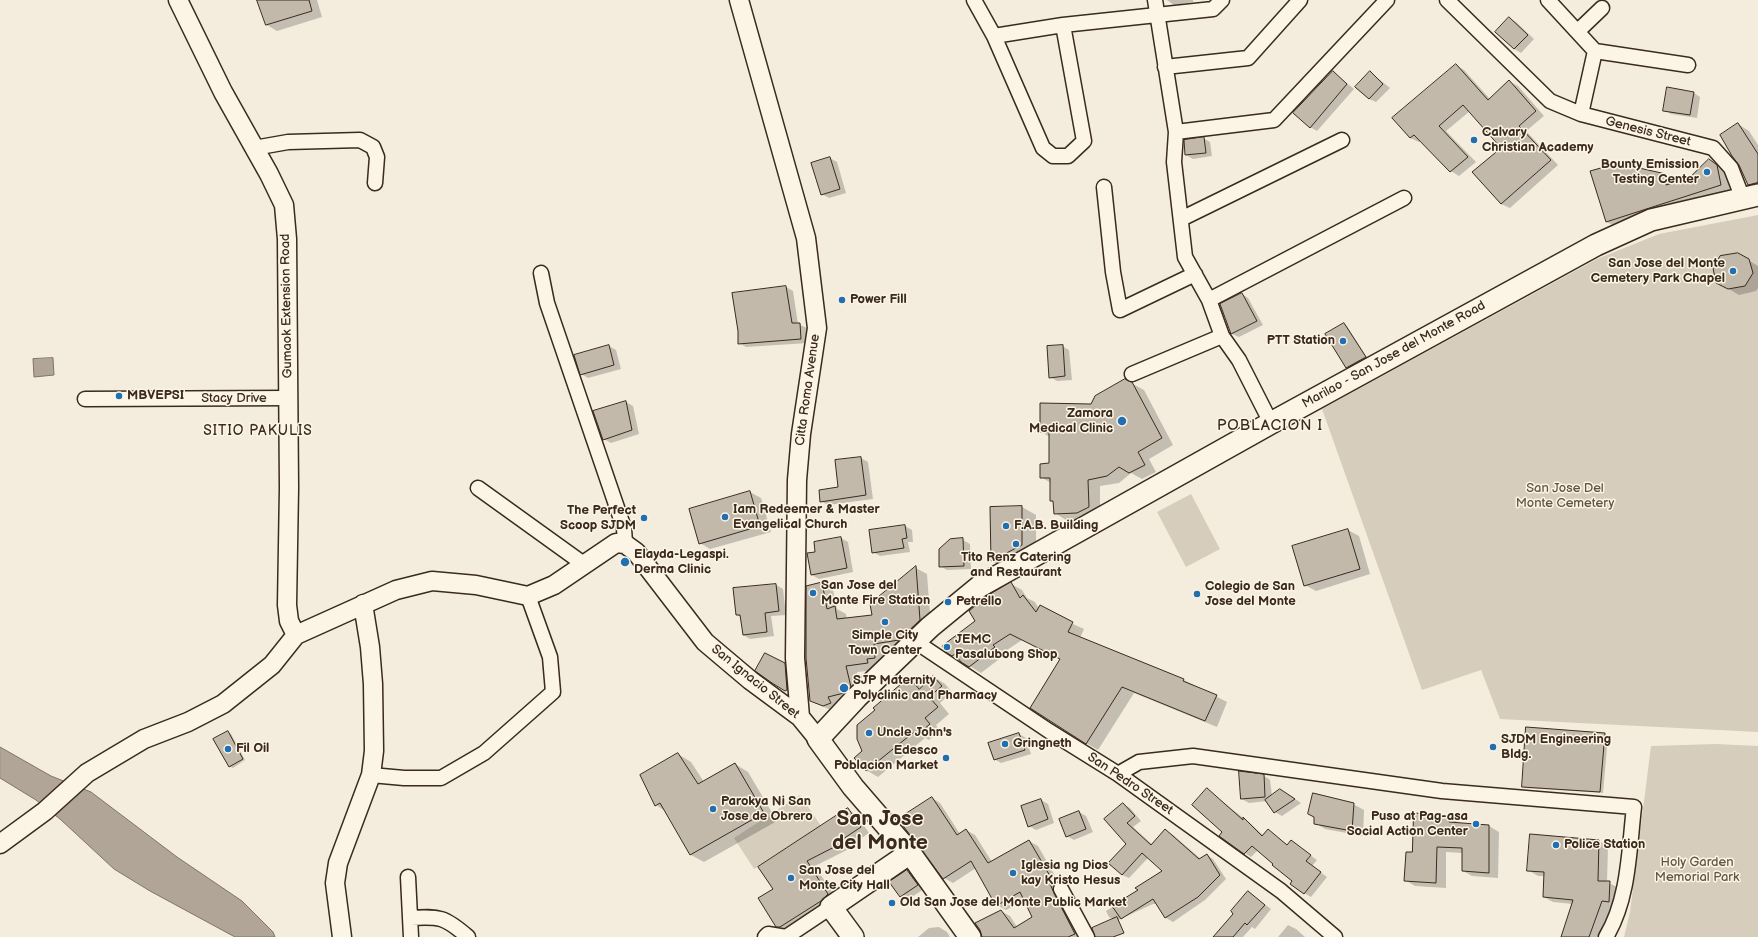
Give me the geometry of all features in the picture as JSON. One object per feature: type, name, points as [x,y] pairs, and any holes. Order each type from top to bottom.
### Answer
[{"type":"main road","name":"Marilao - San Jose del Monte Road","points":[[818,739],[857,697],[930,627],[980,586],[1271,423],[1596,245],[1651,220],[1750,197]]},
{"type":"main road","name":"San Ignacio Street","points":[[818,739],[853,787],[910,854],[970,937]]},
{"type":"main road","points":[[853,937],[830,907],[910,854]]},
{"type":"street","name":"Gumaok Extension Road","points":[[178,0],[223,92],[269,174],[284,205],[287,239],[289,585],[287,605],[289,621],[296,635]]},
{"type":"street","name":"Citta Roma Avenue","points":[[739,0],[806,238],[817,328],[800,434],[797,480],[795,658],[800,717]]},
{"type":"street","points":[[974,0],[994,36],[1043,148],[1053,156],[1068,156],[1084,141],[1063,25]]},
{"type":"street","points":[[1154,0],[1176,132],[1174,162],[1185,257],[1209,300],[1222,336],[1239,360],[1271,423]]},
{"type":"street","points":[[994,36],[1063,25],[1213,9],[1222,0]]},
{"type":"street","points":[[1165,67],[1248,58],[1300,0]]},
{"type":"street","points":[[1176,132],[1274,120],[1387,0]]},
{"type":"street","name":"Genesis Street","points":[[1447,0],[1550,101],[1581,114],[1713,148],[1731,168],[1750,197]]},
{"type":"street","points":[[1548,0],[1596,51],[1688,65]]},
{"type":"street","points":[[1578,31],[1602,8]]},
{"type":"street","points":[[1581,114],[1596,51]]},
{"type":"street","points":[[254,148],[288,142],[360,140],[373,147],[377,157],[375,183]]},
{"type":"street","points":[[1181,219],[1342,140]]},
{"type":"street","points":[[1104,187],[1113,272],[1120,310],[1195,274]]},
{"type":"street","points":[[1209,300],[1404,198]]},
{"type":"street","points":[[0,844],[45,811],[87,773],[144,739],[188,722],[223,704],[272,665],[296,635],[396,590],[432,581],[476,584],[528,596],[554,585],[616,543],[625,544],[624,528],[547,303],[541,273]]},
{"type":"street","points":[[1132,374],[1222,336]]},
{"type":"street","name":"Stacy Drive","points":[[85,399],[288,398]]},
{"type":"street","points":[[478,488],[585,565]]},
{"type":"street","name":"San Ignacio Street","points":[[625,544],[636,552],[705,642],[750,680],[800,717],[818,739]]},
{"type":"street","points":[[371,776],[441,778],[484,753],[553,692],[550,657],[528,596]]},
{"type":"street","points":[[342,937],[335,883],[338,863],[371,776],[374,751],[373,684],[370,647],[363,604]]},
{"type":"street","name":"San Pedro Street","points":[[916,642],[1049,732],[1118,774],[1281,891],[1335,937]]},
{"type":"street","points":[[1118,774],[1139,762],[1193,756],[1442,791],[1634,807],[1628,865],[1620,904],[1606,937]]},
{"type":"street","points":[[408,877],[411,937]]},
{"type":"street","points":[[1061,889],[1087,937]]},
{"type":"street","points":[[765,937],[768,934],[786,937],[830,907]]},
{"type":"street","points":[[410,918],[439,917],[452,922],[468,937]]},
{"type":"green space","name":"San Jose Del Monte Cemetery","points":[[1758,215],[1758,732],[1500,719],[1481,670],[1422,690],[1322,409],[1597,259],[1659,234]]},
{"type":"green space","points":[[1191,494],[1220,549],[1186,567],[1157,512]]},
{"type":"green space","name":"Holy Garden Memorial Park","points":[[1716,744],[1758,746],[1758,937],[1624,937],[1630,912],[1651,746]]},
{"type":"green space","points":[[800,795],[821,826],[754,869],[734,838]]},
{"type":"shaded area","points":[[53,358],[54,375],[34,377],[33,359]]},
{"type":"shaded area","points":[[0,747],[51,776],[91,792],[177,857],[242,901],[273,932],[275,937],[235,937],[150,891],[114,869],[60,819],[36,800],[0,778]]},
{"type":"building","points":[[257,0],[309,0],[312,11],[266,25]]},
{"type":"building","points":[[1509,17],[1528,35],[1514,49],[1495,32]]},
{"type":"building","name":"Calvary Christian Academy","points":[[1456,64],[1488,100],[1509,80],[1536,111],[1519,126],[1551,160],[1501,204],[1472,172],[1501,148],[1463,105],[1439,126],[1468,157],[1450,172],[1414,135],[1410,138],[1392,118]]},
{"type":"building","points":[[1333,71],[1347,84],[1310,128],[1293,113]]},
{"type":"building","points":[[1370,71],[1383,84],[1369,99],[1355,87]]},
{"type":"building","points":[[1667,87],[1694,92],[1690,115],[1663,111]]},
{"type":"building","points":[[1738,123],[1758,154],[1758,182],[1748,185],[1739,165],[1720,135]]},
{"type":"building","points":[[1204,137],[1206,153],[1185,155],[1184,140]]},
{"type":"building","points":[[830,157],[840,189],[821,195],[811,163]]},
{"type":"building","points":[[1709,159],[1717,165],[1721,185],[1606,222],[1590,171],[1608,166],[1630,166],[1666,174],[1666,185],[1689,178]]},
{"type":"building","name":"San Jose del Monte Cemetery Park Chapel","points":[[1738,253],[1749,259],[1753,273],[1745,286],[1728,289],[1716,283],[1713,268],[1720,256]]},
{"type":"building","points":[[786,286],[792,323],[800,323],[801,339],[738,344],[738,331],[732,293]]},
{"type":"building","points":[[1242,293],[1257,321],[1231,334],[1220,304]]},
{"type":"building","points":[[1344,323],[1366,357],[1346,368],[1325,334]]},
{"type":"building","points":[[609,345],[614,365],[580,375],[574,355]]},
{"type":"building","points":[[1063,345],[1065,376],[1049,378],[1047,346]]},
{"type":"building","points":[[1125,379],[1132,382],[1162,438],[1138,452],[1145,465],[1129,473],[1119,467],[1107,476],[1088,480],[1089,507],[1077,513],[1054,514],[1053,501],[1050,501],[1050,478],[1040,478],[1040,464],[1049,463],[1049,432],[1040,432],[1040,403],[1091,404],[1095,396]]},
{"type":"building","points":[[626,401],[632,430],[603,440],[593,411]]},
{"type":"building","points":[[861,457],[866,495],[820,502],[819,490],[838,487],[835,460]]},
{"type":"building","name":"Iam Redeemer & Master Evangelical Church","points":[[750,491],[760,526],[699,544],[689,509]]},
{"type":"building","name":"F.A.B. Building","points":[[1022,506],[1022,545],[991,561],[990,507]]},
{"type":"building","points":[[905,525],[907,538],[902,539],[904,548],[872,553],[869,530]]},
{"type":"building","name":"Colegio de San Jose del Monte","points":[[1348,529],[1360,569],[1304,586],[1292,546]]},
{"type":"building","points":[[841,537],[847,568],[811,575],[807,553],[815,552],[814,542]]},
{"type":"building","points":[[963,538],[964,566],[939,567],[939,549],[950,539]]},
{"type":"building","points":[[916,566],[920,620],[899,640],[874,644],[875,658],[867,659],[868,663],[846,666],[851,687],[844,693],[828,697],[831,703],[823,706],[810,701],[806,658],[806,586],[822,582],[827,609],[835,606],[837,619],[872,615],[870,604]]},
{"type":"building","points":[[1011,582],[1020,598],[1023,595],[1036,612],[1040,605],[1073,622],[1068,632],[1184,679],[1183,681],[1217,695],[1205,721],[1122,687],[1086,744],[1030,708],[1060,659],[1010,634],[993,645],[995,647],[969,667],[961,662],[955,654],[952,656],[947,653],[942,646],[975,621],[969,611],[987,596]]},
{"type":"building","points":[[776,584],[779,611],[765,613],[767,632],[743,635],[740,615],[736,615],[733,588]]},
{"type":"building","points":[[765,653],[785,663],[787,690],[785,691],[755,671]]},
{"type":"building","points":[[933,676],[942,686],[929,697],[938,707],[925,718],[930,724],[917,735],[914,732],[866,771],[854,758],[862,751],[857,739],[857,725],[875,710],[873,708],[909,677],[919,689]]},
{"type":"building","points":[[1526,727],[1605,733],[1600,792],[1522,787]]},
{"type":"building","name":"Fil Oil","points":[[228,731],[243,759],[229,767],[213,739]]},
{"type":"building","points":[[1019,733],[1025,750],[994,760],[988,743]]},
{"type":"building","name":"Parokya Ni San Jose de Obrero","points":[[678,753],[698,784],[735,763],[764,813],[690,855],[660,803],[655,806],[640,775]]},
{"type":"building","points":[[1239,771],[1264,774],[1265,797],[1241,799]]},
{"type":"building","points":[[1207,788],[1243,820],[1243,817],[1262,836],[1268,829],[1287,845],[1291,840],[1311,855],[1306,861],[1321,872],[1304,894],[1290,884],[1292,881],[1252,846],[1244,854],[1219,836],[1222,832],[1192,805]]},
{"type":"building","points":[[1280,789],[1295,799],[1274,813],[1265,800]]},
{"type":"building","points":[[1313,793],[1354,803],[1352,831],[1314,824],[1314,817],[1308,814]]},
{"type":"building","points":[[932,797],[957,835],[966,829],[988,863],[1029,840],[1050,876],[1047,877],[1075,934],[1068,937],[982,937],[980,930],[975,923],[1001,910],[1014,928],[1032,917],[1020,892],[996,906],[971,861],[943,879],[898,819]]},
{"type":"building","points":[[1041,799],[1048,819],[1028,827],[1021,806]]},
{"type":"building","points":[[1123,803],[1135,816],[1127,823],[1151,845],[1165,829],[1199,859],[1207,854],[1220,875],[1198,897],[1165,918],[1153,899],[1121,919],[1112,906],[1138,890],[1135,888],[1162,871],[1142,853],[1122,875],[1108,863],[1126,844],[1104,819]]},
{"type":"building","points":[[848,808],[861,827],[843,839],[844,842],[807,861],[828,894],[821,901],[780,927],[776,927],[758,898],[773,889],[758,867]]},
{"type":"building","points":[[1079,811],[1086,829],[1066,837],[1059,819]]},
{"type":"building","points":[[1414,813],[1450,816],[1449,822],[1489,825],[1489,873],[1462,871],[1462,848],[1437,847],[1436,883],[1404,881],[1406,852],[1412,852]]},
{"type":"building","points":[[1530,834],[1599,840],[1598,881],[1610,881],[1609,902],[1602,901],[1589,937],[1561,937],[1573,900],[1543,897],[1544,872],[1527,871]]},
{"type":"building","points":[[907,870],[918,885],[900,897],[889,882]]},
{"type":"building","points":[[1248,891],[1265,905],[1247,925],[1245,923],[1233,937],[1213,937],[1233,914],[1231,911]]},
{"type":"building","points":[[1117,917],[1124,933],[1113,937],[1095,937],[1092,928]]},
{"type":"place","name":"Calvary Christian Academy","points":[[1474,140]]},
{"type":"place","name":"Bounty Emission Testing Center","points":[[1707,172]]},
{"type":"place","name":"San Jose del Monte Cemetery Park Chapel","points":[[1733,271]]},
{"type":"place","name":"Power Fill","points":[[842,300]]},
{"type":"place","name":"PTT Station","points":[[1343,341]]},
{"type":"place","name":"MBVEPSI","points":[[119,396]]},
{"type":"place","name":"Zamora Medical Clinic","points":[[1122,421]]},
{"type":"place","name":"Iam Redeemer & Master Evangelical Church","points":[[725,517]]},
{"type":"place","name":"The Perfect Scoop SJDM","points":[[644,518]]},
{"type":"place","name":"F.A.B. Building","points":[[1006,526]]},
{"type":"place","name":"Tito Renz Catering and Restaurant","points":[[1016,544]]},
{"type":"place","name":"Elayda-Legaspi. Derma Clinic","points":[[625,562]]},
{"type":"place","name":"San Jose del Monte Fire Station","points":[[813,593]]},
{"type":"place","name":"Colegio de San Jose del Monte","points":[[1197,594]]},
{"type":"place","name":"Petrello","points":[[948,602]]},
{"type":"place","name":"Simple City Town Center","points":[[885,622]]},
{"type":"place","name":"JEMC Pasalubong Shop","points":[[947,647]]},
{"type":"place","name":"SJP Maternity Polyclinic and Pharmacy","points":[[844,688]]},
{"type":"place","name":"Uncle John's","points":[[869,733]]},
{"type":"place","name":"Gringneth","points":[[1005,744]]},
{"type":"place","name":"SJDM Engineering Bldg.","points":[[1493,747]]},
{"type":"place","name":"Fil Oil","points":[[228,749]]},
{"type":"place","name":"Edesco Poblacion Market","points":[[946,758]]},
{"type":"place","name":"Parokya Ni San Jose de Obrero","points":[[713,809]]},
{"type":"place","name":"Puso at Pag-asa Social Action Center","points":[[1476,824]]},
{"type":"place","name":"Police Station","points":[[1556,845]]},
{"type":"place","name":"Iglesia ng Dios kay Kristo Hesus","points":[[1013,873]]},
{"type":"place","name":"San Jose del Monte City Hall","points":[[791,878]]},
{"type":"place","name":"Old San Jose del Monte Public Market","points":[[892,903]]},
{"type":"district","name":"POBLACION I","points":[[1270,426]]},
{"type":"district","name":"SITIO PAKULIS","points":[[258,431]]},
{"type":"district","name":"San Jose del Monte","points":[[880,832]]}]
